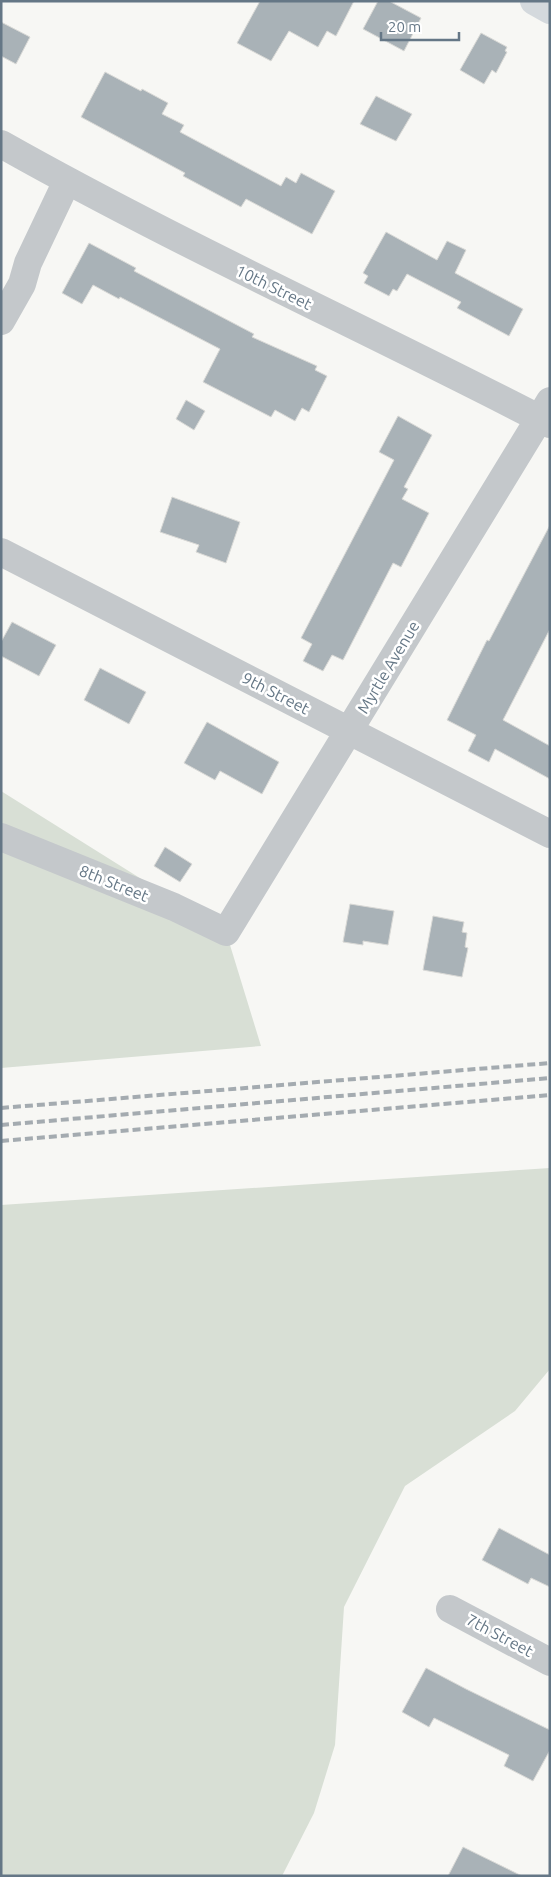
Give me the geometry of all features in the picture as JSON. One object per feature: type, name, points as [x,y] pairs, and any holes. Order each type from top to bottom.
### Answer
[{"type":"main road","points":[[534,1],[550,10]]},
{"type":"street","name":"10th Street","points":[[1,144],[66,181],[178,239],[546,415]]},
{"type":"street","points":[[1,321],[22,284],[28,263],[66,181]]},
{"type":"street","name":"Myrtle Avenue","points":[[226,932],[348,731],[546,415]]},
{"type":"street","name":"9th Street","points":[[1,552],[550,834]]},
{"type":"street","name":"8th Street","points":[[1,837],[174,907],[226,932]]},
{"type":"street","name":"7th Street","points":[[450,1609],[550,1662]]},
{"type":"shaded area","points":[[1,791],[226,932],[261,1046],[1,1068]]},
{"type":"shaded area","points":[[550,1168],[550,1369],[515,1411],[405,1486],[344,1607],[335,1745],[314,1813],[282,1876],[1,1876],[1,1205]]},
{"type":"building","points":[[260,1],[354,1],[336,36],[327,31],[318,47],[289,31],[271,61],[237,43]]},
{"type":"building","points":[[378,1],[389,1],[421,18],[404,51],[363,29]]},
{"type":"building","points":[[1,22],[30,37],[16,64],[1,56]]},
{"type":"building","points":[[481,33],[507,47],[505,51],[507,52],[496,73],[492,70],[484,84],[460,70]]},
{"type":"building","points":[[105,72],[168,103],[162,114],[184,125],[180,132],[281,186],[286,177],[296,183],[301,173],[335,191],[312,234],[246,199],[241,207],[183,176],[185,173],[81,117]]},
{"type":"building","points":[[376,96],[412,114],[396,141],[360,124]]},
{"type":"building","points":[[386,232],[437,260],[447,241],[466,250],[455,273],[523,309],[509,336],[457,308],[461,302],[407,274],[397,291],[393,289],[389,296],[364,283],[368,276],[363,273]]},
{"type":"building","points":[[89,243],[136,268],[134,271],[254,334],[252,337],[317,366],[315,370],[327,376],[309,412],[302,408],[295,421],[275,410],[271,417],[203,382],[220,349],[120,297],[119,299],[93,285],[82,304],[62,293]]},
{"type":"building","points":[[186,400],[205,411],[194,430],[176,419]]},
{"type":"building","points":[[398,416],[432,435],[404,487],[408,489],[402,499],[429,513],[401,567],[393,563],[343,660],[332,655],[323,671],[303,661],[312,644],[301,638],[394,460],[379,452]]},
{"type":"building","points":[[172,497],[240,522],[226,563],[196,552],[199,545],[160,532]]},
{"type":"building","points":[[550,525],[550,629],[503,720],[550,746],[550,779],[495,749],[489,762],[468,751],[476,735],[447,720],[487,640],[489,641]]},
{"type":"building","points":[[12,622],[56,645],[39,676],[1,656],[1,642]]},
{"type":"building","points":[[100,668],[146,692],[129,724],[84,700]]},
{"type":"building","points":[[207,722],[279,762],[262,794],[220,771],[215,780],[184,763]]},
{"type":"building","points":[[165,847],[192,864],[180,882],[154,866]]},
{"type":"building","points":[[350,904],[394,911],[388,945],[363,941],[363,945],[343,942]]},
{"type":"building","points":[[433,916],[464,922],[462,932],[467,933],[465,947],[468,948],[462,977],[423,970]]},
{"type":"building","points":[[499,1528],[550,1555],[550,1587],[531,1578],[528,1584],[482,1560]]},
{"type":"building","points":[[426,1668],[550,1730],[550,1750],[533,1781],[504,1766],[509,1755],[434,1718],[429,1727],[402,1712]]},
{"type":"building","points":[[463,1847],[522,1876],[448,1876]]},
{"type":"railway","points":[[1,1108],[550,1063]]},
{"type":"railway","points":[[1,1125],[550,1078]]},
{"type":"railway","points":[[1,1141],[550,1095]]}]
